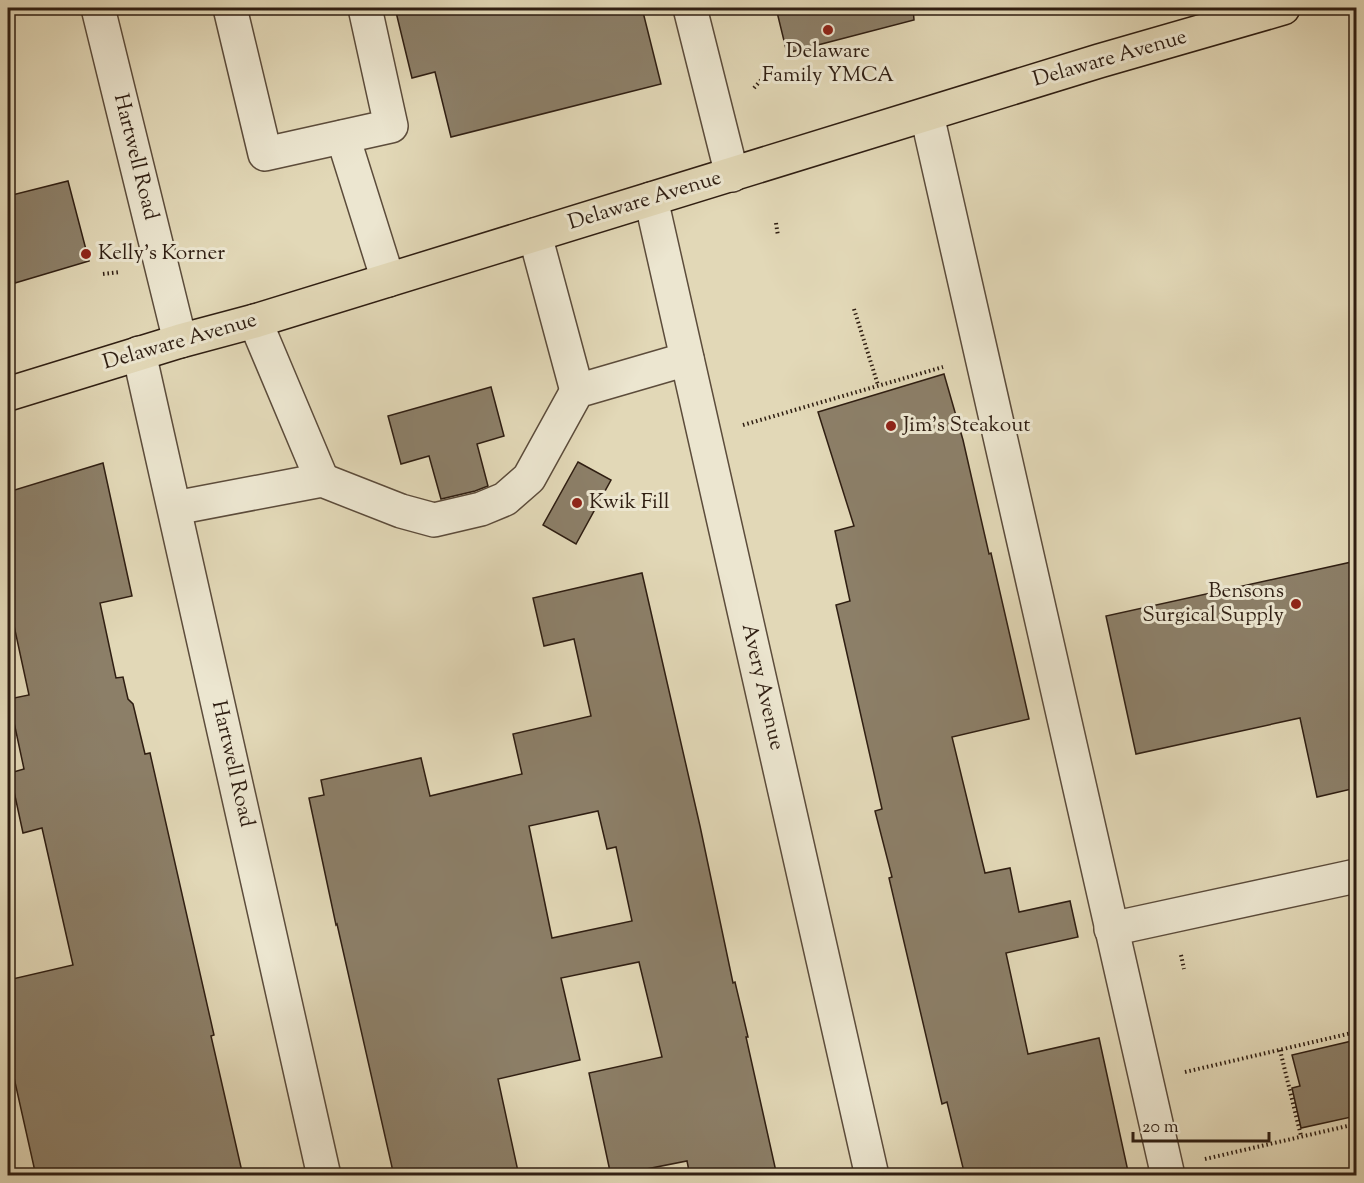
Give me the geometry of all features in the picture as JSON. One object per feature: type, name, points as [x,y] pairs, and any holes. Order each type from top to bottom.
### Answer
[{"type":"main road","name":"Delaware Avenue","points":[[8,394],[732,175],[1244,14],[1283,8]]},
{"type":"street","name":"Hartwell Road","points":[[98,8],[180,341]]},
{"type":"street","points":[[230,8],[265,154],[391,126],[365,8]]},
{"type":"street","points":[[690,8],[732,175]]},
{"type":"street","points":[[927,115],[1167,1176]]},
{"type":"street","points":[[343,137],[388,280]]},
{"type":"street","name":"Avery Avenue","points":[[651,199],[872,1176]]},
{"type":"street","points":[[535,235],[577,392]]},
{"type":"street","points":[[255,321],[322,480]]},
{"type":"street","name":"Hartwell Road","points":[[139,353],[324,1176]]},
{"type":"street","points":[[175,508],[322,480],[401,511],[434,519],[481,509],[505,499],[529,478],[577,392],[687,359]]},
{"type":"street","points":[[1111,929],[1356,876]]},
{"type":"path","points":[[754,88],[762,79]]},
{"type":"path","points":[[776,223],[778,236]]},
{"type":"path","points":[[103,274],[120,272]]},
{"type":"path","points":[[854,309],[878,385]]},
{"type":"path","points":[[741,425],[950,364]]},
{"type":"path","points":[[1203,1067],[1356,1032]]},
{"type":"path","points":[[1280,1050],[1301,1136]]},
{"type":"path","points":[[1223,1154],[1356,1124]]},
{"type":"building","points":[[395,8],[642,8],[661,84],[451,137],[435,72],[412,78]]},
{"type":"building","name":"Delaware Family YMCA","points":[[776,8],[913,8],[914,20],[787,53]]},
{"type":"building","points":[[68,181],[89,261],[15,283],[8,252],[8,196]]},
{"type":"building","points":[[944,374],[963,440],[989,554],[991,553],[1029,719],[952,737],[985,873],[1010,868],[1019,912],[1070,901],[1078,937],[1006,953],[1028,1054],[1099,1038],[1129,1176],[965,1176],[947,1102],[942,1104],[889,878],[892,877],[875,811],[882,809],[836,605],[850,601],[835,531],[854,526],[818,412]]},
{"type":"building","points":[[491,387],[504,436],[477,444],[488,486],[441,499],[429,456],[401,464],[388,416]]},
{"type":"building","name":"Kwik Fill","points":[[578,462],[611,480],[576,544],[543,525]]},
{"type":"building","points":[[103,463],[132,596],[100,603],[116,678],[123,677],[128,699],[133,704],[145,754],[150,753],[214,1035],[211,1036],[243,1176],[36,1176],[8,1051],[8,980],[73,965],[42,828],[23,833],[10,773],[24,769],[9,699],[29,695],[8,598],[8,492]]},
{"type":"building","points":[[1356,561],[1356,788],[1317,797],[1300,718],[1136,754],[1106,616]]},
{"type":"building","points":[[642,573],[700,826],[733,983],[735,982],[748,1037],[746,1037],[777,1176],[690,1176],[687,1161],[611,1176],[589,1073],[662,1057],[639,962],[561,978],[580,1060],[498,1079],[519,1176],[394,1176],[309,798],[324,795],[321,780],[421,758],[430,796],[522,774],[513,734],[591,716],[574,639],[544,646],[533,598]],"holes":[[[598,811],[607,849],[616,847],[632,921],[552,938],[529,826]]]},
{"type":"building","points":[[1356,1040],[1356,1116],[1301,1128],[1292,1088],[1300,1086],[1292,1055]]},
{"type":"place","name":"Delaware Family YMCA","points":[[828,30]]},
{"type":"place","name":"Kelly's Korner","points":[[86,254]]},
{"type":"place","name":"Jim's Steakout","points":[[891,426]]},
{"type":"place","name":"Kwik Fill","points":[[577,503]]},
{"type":"place","name":"Bensons Surgical Supply","points":[[1296,604]]}]
